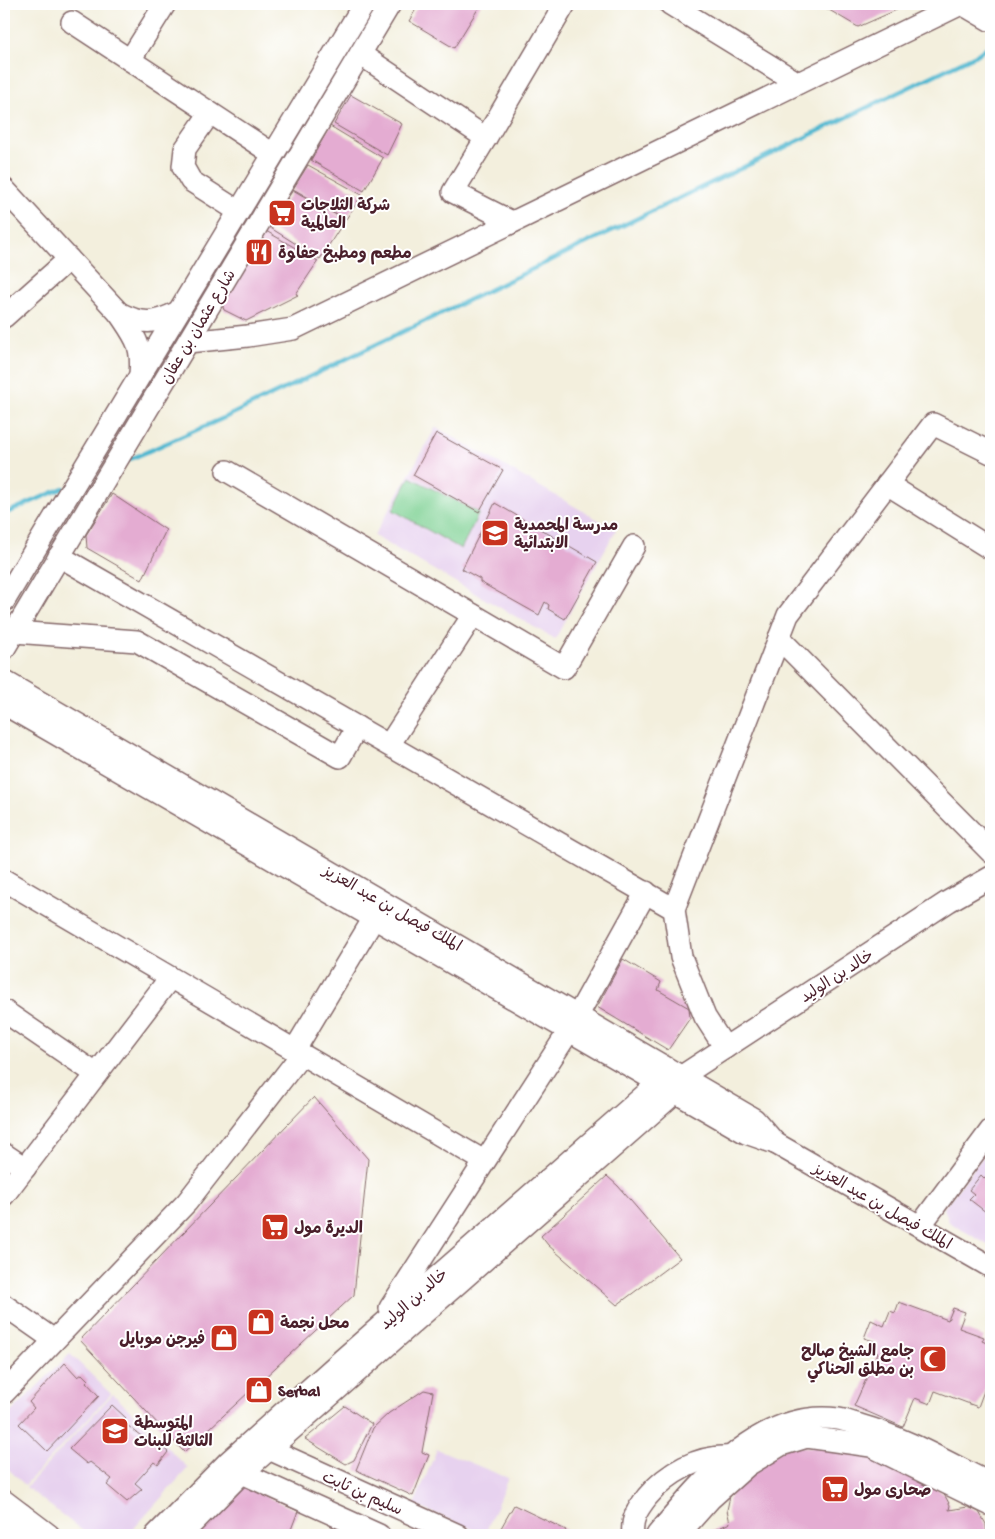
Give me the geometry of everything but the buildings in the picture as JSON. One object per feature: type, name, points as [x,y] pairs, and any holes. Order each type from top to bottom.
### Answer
[{"type":"main road","points":[[967,4],[991,18]]},
{"type":"street","points":[[130,60],[165,4]]},
{"type":"street","name":"شارع عثمان بن عفان","points":[[4,601],[238,210],[364,4]]},
{"type":"street","name":"شارع عثمان بن عفان","points":[[9,640],[390,4]]},
{"type":"street","points":[[512,222],[453,192],[565,4]]},
{"type":"street","points":[[670,4],[798,83]]},
{"type":"street","points":[[188,342],[293,329],[962,4]]},
{"type":"street","points":[[72,22],[273,154]]},
{"type":"street","points":[[360,54],[486,138]]},
{"type":"street","points":[[210,113],[185,149],[184,167],[191,181],[238,210]]},
{"type":"street","points":[[4,189],[119,313],[139,345],[142,359],[139,376]]},
{"type":"street","points":[[4,317],[69,259]]},
{"type":"street","points":[[119,313],[136,321],[148,322],[164,319],[178,312]]},
{"type":"street","points":[[725,1048],[705,1017],[681,956],[674,909],[788,615],[933,424],[991,453]]},
{"type":"street","points":[[227,471],[564,668],[634,546]]},
{"type":"street","points":[[887,484],[991,550]]},
{"type":"street","points":[[59,556],[674,909]]},
{"type":"street","points":[[388,745],[473,614]]},
{"type":"street","points":[[779,638],[991,852]]},
{"type":"street","points":[[9,640],[137,641],[340,757],[357,727]]},
{"type":"street","name":"الملك فيصل بن عبد العزيز","points":[[4,680],[574,1023],[746,1133],[775,1143],[991,1266]]},
{"type":"street","name":"الملك فيصل بن عبد العزيز","points":[[4,704],[374,918],[574,1023]]},
{"type":"street","name":"خالد بن الوليد","points":[[156,1535],[228,1462],[654,1087],[672,1084],[949,901],[991,877]]},
{"type":"street","points":[[4,880],[484,1161]]},
{"type":"street","points":[[377,1330],[574,1023],[646,892]]},
{"type":"street","points":[[4,1393],[187,1202],[298,1053],[374,918]]},
{"type":"street","points":[[4,1195],[170,978]]},
{"type":"street","points":[[4,1011],[96,1074]]},
{"type":"street","name":"خالد بن الوليد","points":[[181,1535],[242,1473],[670,1098],[672,1084]]},
{"type":"street","points":[[920,1226],[991,1130]]},
{"type":"street","points":[[4,1154],[25,1168]]},
{"type":"street","points":[[4,1305],[54,1340]]},
{"type":"street","points":[[657,1535],[699,1486],[740,1448],[776,1428],[807,1418],[838,1419],[874,1429],[916,1446],[991,1484]]},
{"type":"street","points":[[678,1535],[710,1499],[748,1465],[781,1445],[807,1437],[871,1446],[991,1505]]},
{"type":"street","name":"سليم بن ثابت","points":[[269,1449],[458,1535]]},
{"type":"street","points":[[634,1535],[632,1524],[635,1514],[660,1483],[679,1470],[699,1461],[719,1456],[731,1457]]},
{"type":"street","name":"سليم بن ثابت","points":[[242,1473],[379,1535]]},
{"type":"street","points":[[4,1501],[49,1535]]},
{"type":"street","points":[[4,1532],[21,1514]]},
{"type":"shaded area","name":"مدرسة المحمدية الابتدائية","points":[[436,427],[616,530],[555,639],[374,536]]},
{"type":"shaded area","points":[[991,1146],[991,1247],[949,1222],[944,1208]]},
{"type":"shaded area","points":[[70,1354],[111,1394],[25,1485],[4,1465],[4,1419]]},
{"type":"shaded area","name":"المتوسطة الثالثة للبنات","points":[[113,1394],[188,1468],[128,1535],[88,1535],[26,1487]]},
{"type":"shaded area","points":[[437,1449],[508,1478],[485,1534],[414,1505]]},
{"type":"green space","points":[[410,477],[479,513],[461,549],[393,510]]},
{"type":"waterway","points":[[126,461],[226,417],[978,54],[991,44]]},
{"type":"waterway","points":[[4,514],[63,488]]},
{"type":"place","name":"شركة الثلاجات العالمية","points":[[282,213]]},
{"type":"place","name":"مطعم ومطبخ حفاوة","points":[[259,252]]},
{"type":"place","name":"مدرسة المحمدية الابتدائية","points":[[495,533]]},
{"type":"place","name":"الديرة مول","points":[[275,1227]]},
{"type":"place","name":"محل نجمة","points":[[261,1322]]},
{"type":"place","name":"فيرجن موبايل","points":[[224,1338]]},
{"type":"place","name":"جامع الشيخ صالح بن مطلق الحناكي","points":[[933,1359]]},
{"type":"place","name":"Serbal","points":[[259,1390]]},
{"type":"place","name":"المتوسطة الثالثة للبنات","points":[[115,1431]]},
{"type":"place","name":"صحارى مول","points":[[835,1489]]}]
